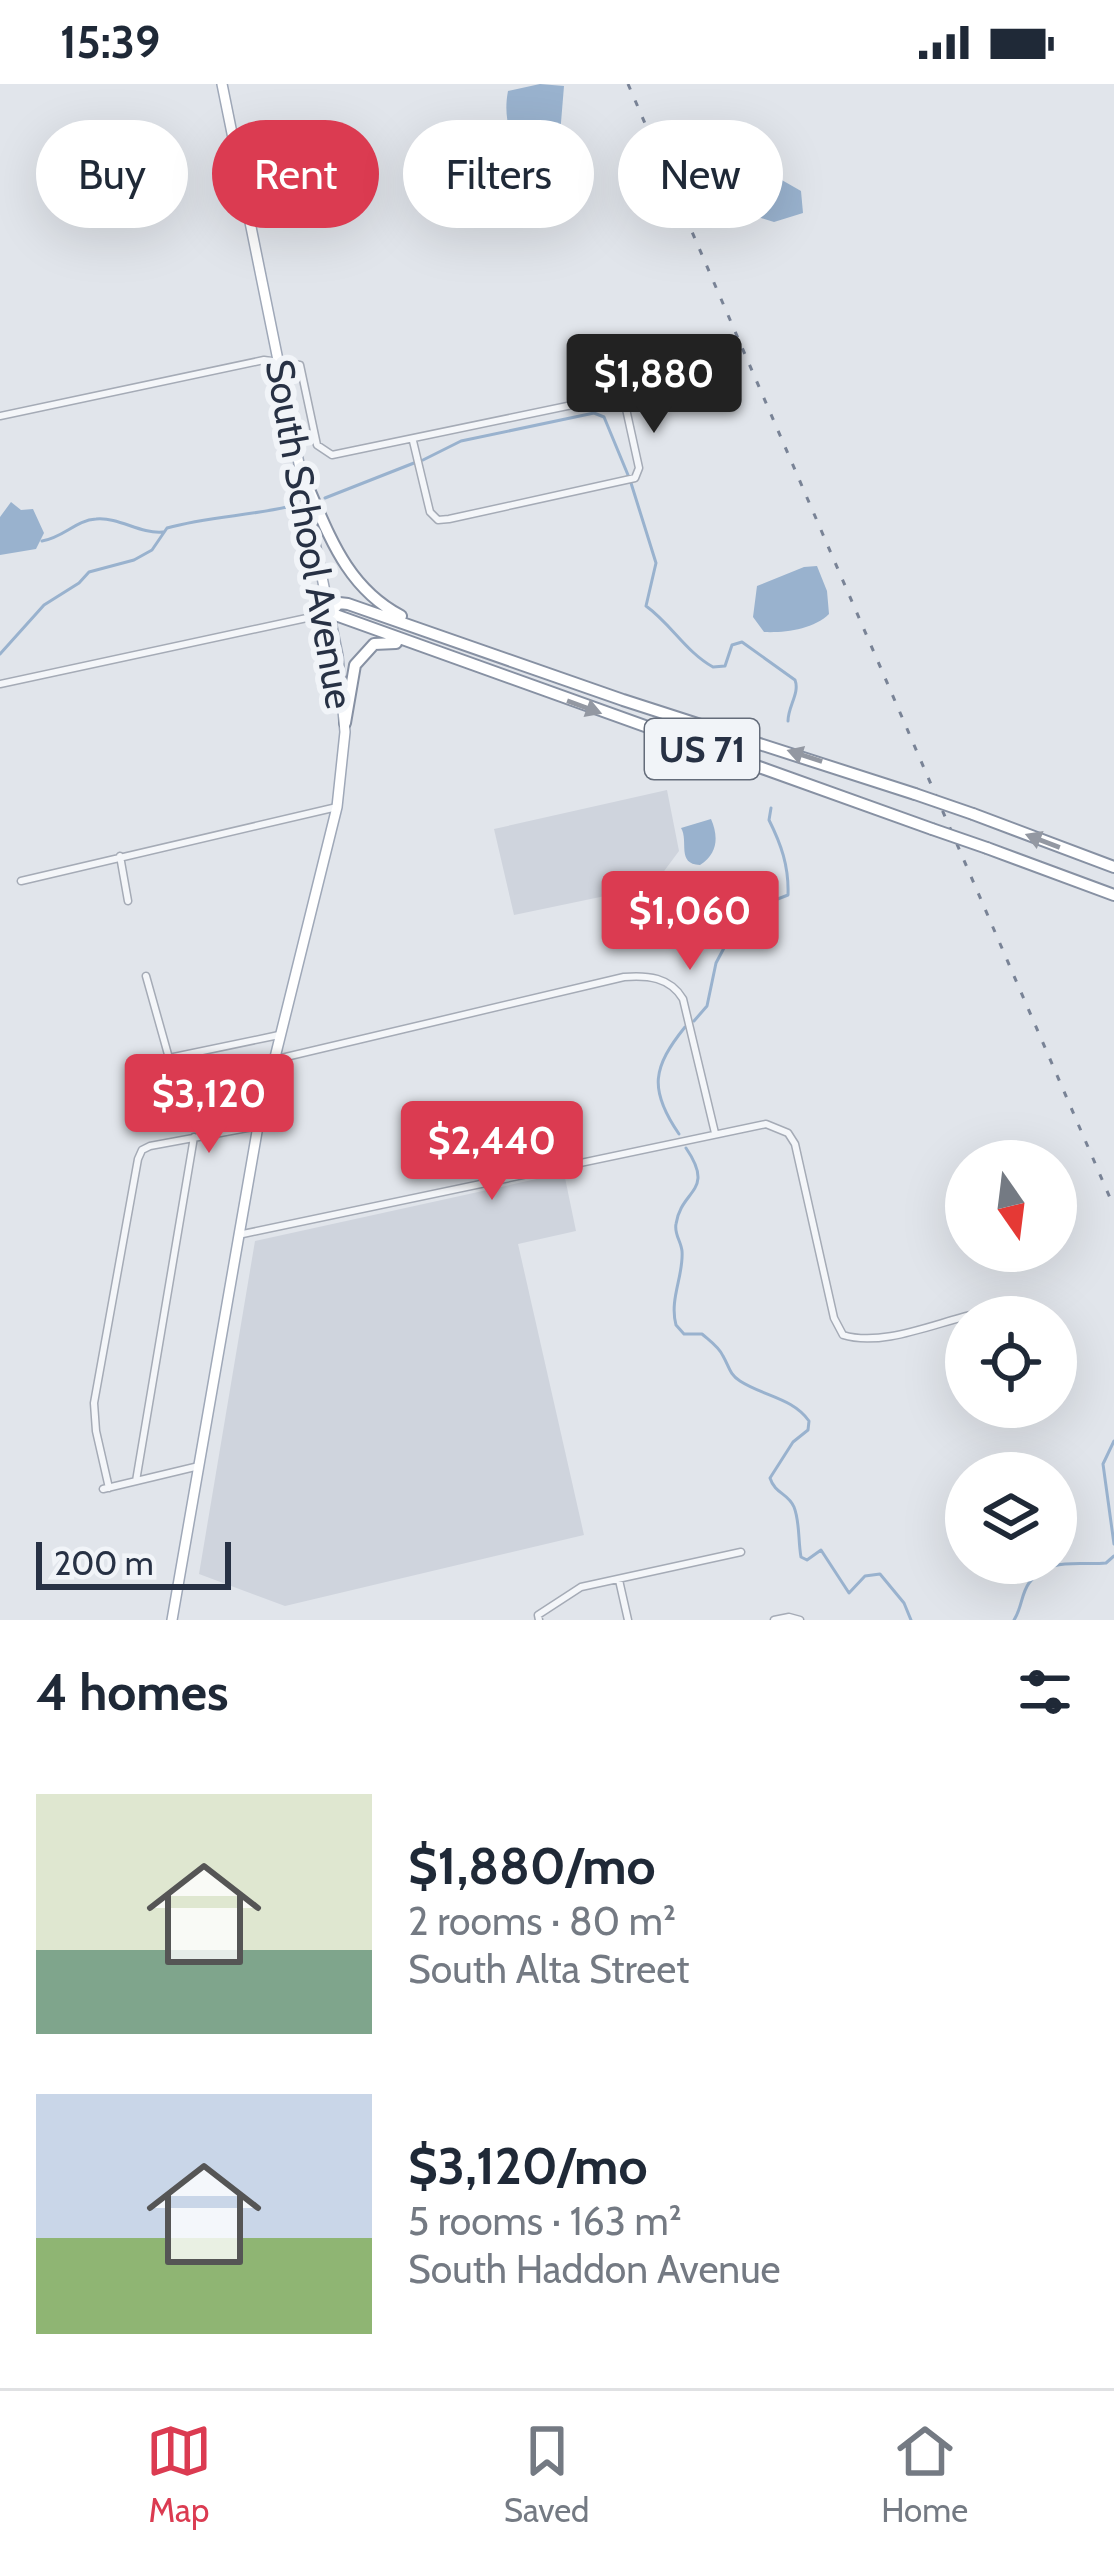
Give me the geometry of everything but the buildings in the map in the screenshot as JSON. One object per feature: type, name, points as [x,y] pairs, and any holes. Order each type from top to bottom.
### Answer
[{"type":"highway","points":[[303,476],[336,553],[352,577],[389,610],[431,631]]},
{"type":"highway","points":[[330,614],[339,603],[348,604],[431,631]]},
{"type":"highway","name":"US 71","points":[[330,614],[1114,895]]},
{"type":"highway","name":"US 71","points":[[431,631],[623,700],[916,794],[1114,868]]},
{"type":"highway","points":[[345,723],[355,665],[360,654],[374,644],[394,642],[474,667]]},
{"type":"main road","name":"South School Avenue","points":[[172,1620],[258,1126],[337,807],[345,723],[341,671],[222,84]]},
{"type":"street","points":[[0,416],[279,360],[300,365],[317,445],[326,454],[413,441],[649,389]]},
{"type":"street","points":[[413,441],[433,517],[449,519],[638,475],[622,395]]},
{"type":"street","points":[[0,684],[330,614]]},
{"type":"street","points":[[20,881],[337,807]]},
{"type":"street","points":[[121,856],[128,901]]},
{"type":"street","points":[[146,976],[169,1058],[279,1035]]},
{"type":"street","points":[[273,1060],[624,977],[652,978],[671,985],[683,999],[715,1132]]},
{"type":"street","points":[[238,1235],[766,1124],[788,1133],[799,1157],[834,1318],[843,1335],[859,1340],[945,1321]]},
{"type":"street","points":[[200,1466],[106,1488],[94,1402],[142,1150],[258,1126]]},
{"type":"street","points":[[136,1481],[194,1137]]},
{"type":"street","points":[[539,1617],[581,1587],[741,1552]]},
{"type":"street","points":[[620,1580],[628,1620]]},
{"type":"street","points":[[774,1620],[798,1618]]},
{"type":"shaded area","points":[[667,790],[679,851],[653,886],[514,915],[494,829]]},
{"type":"shaded area","points":[[564,1173],[576,1231],[518,1244],[584,1535],[285,1606],[199,1574],[255,1241]]},
{"type":"water","points":[[540,84],[564,86],[561,120],[508,120],[508,91]]},
{"type":"water","points":[[783,181],[801,191],[803,213],[783,219]]},
{"type":"water","points":[[11,502],[21,510],[33,509],[44,533],[36,549],[0,555],[0,517]]},
{"type":"water","points":[[817,566],[827,591],[829,614],[799,629],[764,632],[753,617],[757,586]]},
{"type":"water","points":[[711,819],[714,849],[700,865],[693,864],[686,856],[681,828]]},
{"type":"waterway","points":[[423,460],[461,441],[594,413],[604,417],[628,475]]},
{"type":"waterway","points":[[325,498],[414,463]]},
{"type":"waterway","points":[[631,483],[656,563],[646,606],[713,667],[725,666],[732,645],[742,642],[795,680],[788,721]]},
{"type":"waterway","points":[[0,654],[44,605],[89,572],[152,550],[167,528],[296,505]]},
{"type":"waterway","points":[[42,541],[96,519],[163,532]]},
{"type":"waterway","points":[[694,1021],[707,1006],[716,963],[733,931],[762,905],[788,895],[783,856],[769,820],[771,808]]},
{"type":"waterway","points":[[679,1134],[662,1104],[658,1079],[666,1054],[685,1027]]},
{"type":"waterway","points":[[686,1148],[698,1174],[676,1224],[682,1251],[676,1325],[684,1334],[702,1334],[740,1381],[786,1402],[809,1421],[808,1430],[793,1442],[770,1478],[794,1507],[801,1557],[807,1560],[821,1550],[849,1593],[865,1576],[880,1574],[904,1603],[911,1620]]},
{"type":"waterway","points":[[1114,1441],[1103,1464],[1114,1544]]},
{"type":"waterway","points":[[1014,1620],[1026,1587],[1045,1569],[1106,1563],[1114,1556]]},
{"type":"railway","points":[[628,84],[1114,1207]]}]
